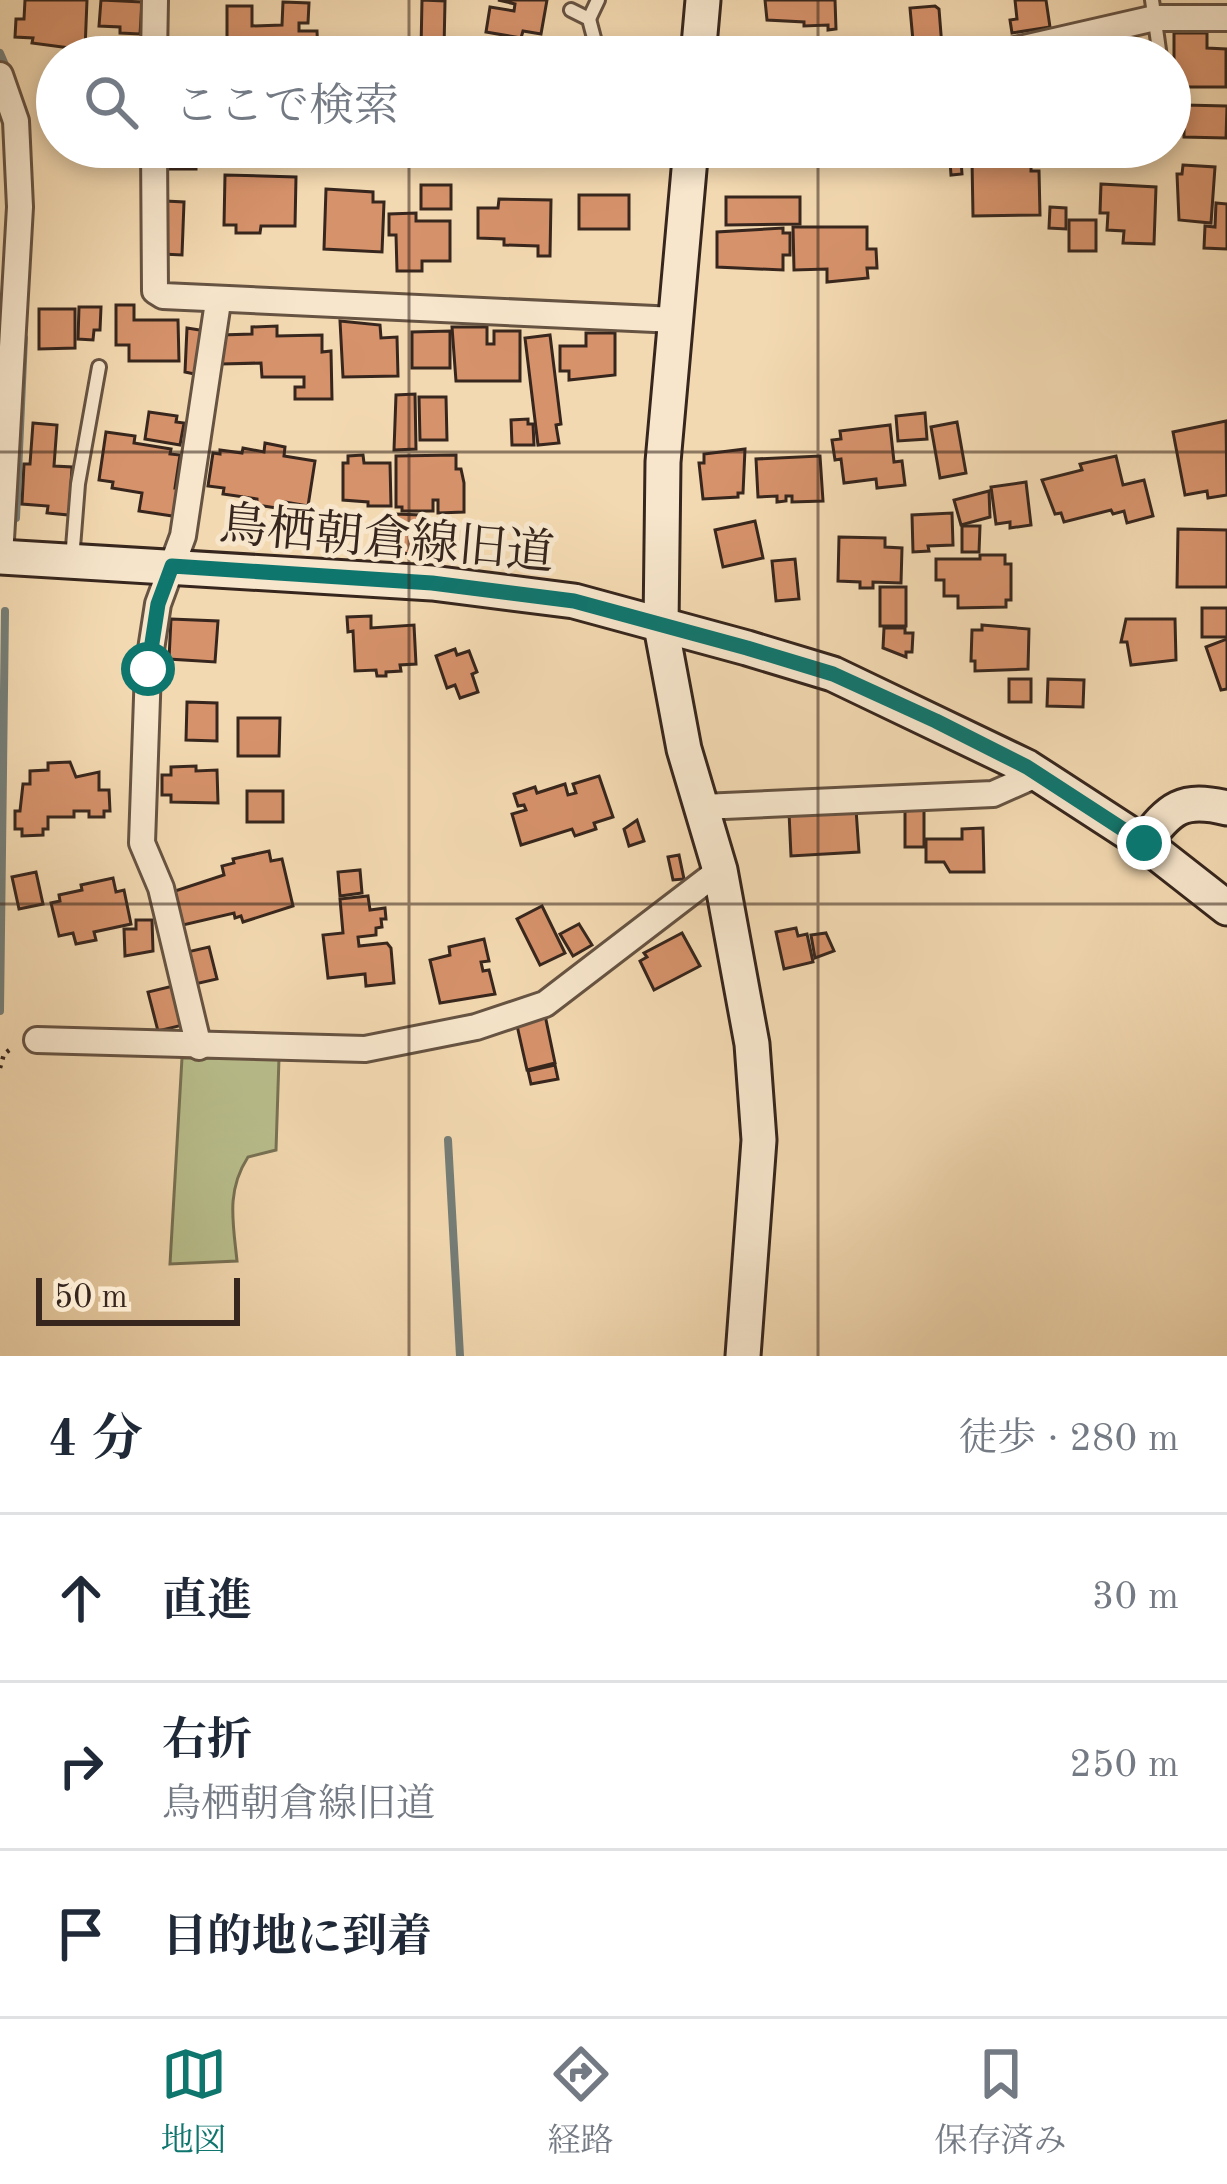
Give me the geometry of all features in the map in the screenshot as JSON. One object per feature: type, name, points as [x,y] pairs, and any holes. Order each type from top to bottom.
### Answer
[{"type":"street","points":[[154,0],[154,36]]},
{"type":"street","points":[[700,36],[704,0]]},
{"type":"street","points":[[1089,36],[1153,9],[1227,18]]},
{"type":"street","points":[[0,75],[16,122],[20,207],[0,557]]},
{"type":"street","points":[[154,168],[155,291],[163,296],[676,320]]},
{"type":"street","points":[[689,168],[663,462],[661,626],[684,749],[720,870],[752,1044],[759,1140],[742,1356]]},
{"type":"street","points":[[200,1047],[160,888],[142,842],[148,669],[158,604],[183,536],[218,302]]},
{"type":"street","name":"鳥栖朝倉線旧道","points":[[0,557],[432,583],[574,601],[833,674],[1038,774],[1144,843],[1227,908]]},
{"type":"street","points":[[702,807],[994,794],[1038,774]]},
{"type":"street","points":[[1144,843],[1168,812],[1201,802],[1227,808]]},
{"type":"street","points":[[38,1040],[364,1049],[476,1027],[544,1004],[720,870]]},
{"type":"lane","points":[[594,36],[590,19],[598,0]]},
{"type":"lane","points":[[571,10],[590,19]]},
{"type":"lane","points":[[72,561],[78,484],[99,367]]},
{"type":"green space","points":[[182,1058],[279,1058],[276,1150],[248,1157],[236,1182],[237,1261],[170,1264]]},
{"type":"building","points":[[25,0],[87,0],[86,36],[36,36],[36,44],[32,43],[33,38],[15,37],[16,19],[24,19]]},
{"type":"building","points":[[101,0],[142,2],[140,34],[99,26]]},
{"type":"building","points":[[422,0],[445,1],[444,36],[421,36]]},
{"type":"building","points":[[498,0],[547,0],[541,34],[486,32],[490,7],[514,11],[515,4]]},
{"type":"building","points":[[765,0],[835,0],[836,29],[767,20]]},
{"type":"building","points":[[1015,0],[1046,0],[1050,27],[1012,33],[1010,20],[1017,19]]},
{"type":"building","points":[[283,2],[309,3],[308,23],[299,23],[299,31],[317,31],[317,36],[227,36],[227,6],[252,6],[252,26],[282,25]]},
{"type":"building","points":[[910,8],[939,9],[941,36],[913,36]]},
{"type":"building","points":[[1207,33],[1207,48],[1226,49],[1226,87],[1191,87],[1191,36],[1174,36]]},
{"type":"building","points":[[1191,105],[1227,106],[1226,138],[1191,137]]},
{"type":"building","points":[[1191,166],[1215,167],[1211,223],[1179,220],[1177,174],[1182,174],[1183,168]]},
{"type":"building","points":[[972,168],[1039,171],[1040,215],[973,216]]},
{"type":"building","points":[[225,175],[296,177],[295,226],[261,226],[260,233],[236,233],[236,225],[224,225]]},
{"type":"building","points":[[1101,184],[1156,187],[1154,244],[1123,243],[1124,231],[1107,230],[1108,213],[1100,213]]},
{"type":"building","points":[[421,185],[451,185],[451,209],[421,209]]},
{"type":"building","points":[[326,189],[373,192],[373,202],[384,202],[382,252],[324,249]]},
{"type":"building","points":[[579,195],[629,195],[629,229],[579,229]]},
{"type":"building","points":[[726,197],[800,197],[800,224],[726,225]]},
{"type":"building","points":[[499,199],[551,200],[550,256],[538,256],[538,246],[478,238],[478,208],[498,208]]},
{"type":"building","points":[[165,201],[184,202],[182,255],[163,254]]},
{"type":"building","points":[[1216,203],[1227,204],[1227,249],[1204,248],[1205,226],[1215,227]]},
{"type":"building","points":[[1050,207],[1066,208],[1066,229],[1049,228]]},
{"type":"building","points":[[416,213],[416,221],[450,221],[450,261],[422,261],[422,271],[397,271],[396,235],[389,235],[389,214]]},
{"type":"building","points":[[1069,220],[1096,220],[1096,251],[1069,251]]},
{"type":"building","points":[[793,227],[867,227],[867,249],[876,249],[877,268],[867,268],[868,278],[827,282],[827,269],[794,270]]},
{"type":"building","points":[[783,228],[783,233],[790,233],[790,255],[783,255],[783,270],[717,267],[717,232]]},
{"type":"building","points":[[116,305],[134,305],[134,320],[178,320],[179,361],[129,361],[129,345],[116,345]]},
{"type":"building","points":[[79,307],[101,307],[100,330],[94,330],[93,340],[78,339]]},
{"type":"building","points":[[39,309],[75,309],[75,348],[39,349]]},
{"type":"building","points":[[340,321],[380,325],[381,338],[397,337],[398,376],[343,377]]},
{"type":"building","points":[[277,326],[277,336],[322,335],[322,352],[331,351],[332,399],[295,399],[295,387],[304,387],[304,377],[262,377],[261,363],[221,364],[221,335],[252,334],[252,327]]},
{"type":"building","points":[[452,327],[487,327],[487,344],[494,344],[494,331],[520,331],[520,381],[456,381]]},
{"type":"building","points":[[187,328],[206,331],[199,375],[185,372]]},
{"type":"building","points":[[450,331],[450,368],[412,368],[412,332]]},
{"type":"building","points":[[586,333],[615,333],[615,375],[569,380],[569,371],[560,371],[560,346],[586,346]]},
{"type":"building","points":[[550,335],[559,443],[538,445],[525,338]]},
{"type":"building","points":[[415,394],[416,449],[394,450],[396,395]]},
{"type":"building","points":[[419,397],[446,397],[447,440],[420,440]]},
{"type":"building","points":[[149,412],[177,416],[176,422],[184,423],[180,445],[145,439]]},
{"type":"building","points":[[925,413],[927,439],[898,441],[896,416]]},
{"type":"building","points":[[528,419],[533,424],[534,445],[512,445],[511,420]]},
{"type":"building","points":[[1226,421],[1227,495],[1208,498],[1207,491],[1185,495],[1173,432]]},
{"type":"building","points":[[957,422],[966,473],[940,478],[931,427]]},
{"type":"building","points":[[33,423],[57,425],[54,466],[72,467],[69,515],[47,513],[48,506],[22,504]]},
{"type":"building","points":[[890,425],[894,462],[902,461],[905,485],[877,488],[876,479],[844,483],[832,440],[841,439],[840,431]]},
{"type":"building","points":[[106,432],[135,436],[134,443],[180,455],[175,488],[183,488],[179,517],[139,511],[142,493],[112,488],[113,482],[99,480]]},
{"type":"building","points":[[265,443],[285,447],[284,456],[315,461],[308,506],[257,505],[257,499],[223,494],[224,488],[208,486],[213,453],[242,453],[243,448],[264,452]]},
{"type":"building","points":[[745,449],[743,493],[703,499],[699,463],[704,463],[704,454]]},
{"type":"building","points":[[363,455],[364,463],[390,463],[391,506],[343,500],[343,463],[348,463],[348,456]]},
{"type":"building","points":[[456,455],[456,469],[461,469],[464,483],[464,512],[438,513],[438,500],[433,500],[433,511],[396,507],[396,456]]},
{"type":"building","points":[[820,456],[823,501],[792,502],[792,496],[786,496],[786,501],[777,502],[777,496],[758,497],[756,459]]},
{"type":"building","points":[[1116,456],[1123,485],[1144,480],[1153,516],[1127,523],[1124,511],[1113,514],[1111,510],[1064,522],[1061,513],[1055,514],[1042,480]]},
{"type":"building","points":[[1026,482],[1031,525],[996,524],[991,487]]},
{"type":"building","points":[[989,491],[990,517],[961,525],[954,500]]},
{"type":"building","points":[[952,513],[953,545],[913,552],[912,515]]},
{"type":"building","points":[[395,514],[421,515],[419,554],[394,553]]},
{"type":"building","points":[[755,521],[763,558],[723,567],[715,530]]},
{"type":"building","points":[[962,526],[980,526],[979,552],[962,552]]},
{"type":"building","points":[[1178,529],[1227,530],[1227,587],[1177,587]]},
{"type":"building","points":[[839,537],[885,538],[885,547],[902,548],[901,583],[873,582],[873,588],[860,588],[860,582],[838,581]]},
{"type":"building","points":[[980,555],[1005,555],[1005,564],[1011,564],[1011,600],[1006,600],[1006,607],[958,608],[958,596],[944,596],[944,580],[936,580],[936,559],[980,559]]},
{"type":"building","points":[[795,559],[799,599],[776,601],[772,561]]},
{"type":"building","points":[[880,587],[906,587],[906,626],[880,626]]},
{"type":"building","points":[[1202,608],[1227,608],[1227,637],[1202,637]]},
{"type":"building","points":[[371,616],[371,628],[414,625],[416,664],[400,665],[401,671],[386,672],[386,676],[377,676],[376,670],[355,671],[353,631],[348,632],[347,617]]},
{"type":"building","points":[[171,619],[218,621],[215,662],[169,659]]},
{"type":"building","points":[[1126,619],[1175,619],[1176,660],[1131,665],[1127,642],[1121,642]]},
{"type":"building","points":[[982,625],[1029,629],[1028,669],[975,671],[972,630],[982,630]]},
{"type":"building","points":[[884,628],[913,633],[912,652],[906,652],[906,657],[883,648]]},
{"type":"building","points":[[1227,639],[1227,689],[1221,690],[1206,647]]},
{"type":"building","points":[[455,649],[457,655],[469,651],[477,672],[472,674],[478,692],[460,698],[455,685],[447,688],[436,656]]},
{"type":"building","points":[[1009,679],[1031,679],[1031,702],[1009,702]]},
{"type":"building","points":[[1048,679],[1084,680],[1083,707],[1047,706]]},
{"type":"building","points":[[187,702],[217,703],[217,741],[186,740]]},
{"type":"building","points":[[238,718],[280,718],[279,756],[238,756]]},
{"type":"building","points":[[70,762],[76,777],[99,772],[99,790],[109,790],[110,811],[104,811],[104,817],[74,811],[74,817],[48,817],[43,835],[22,836],[22,829],[15,829],[15,811],[20,811],[23,784],[30,784],[30,771],[48,770],[48,763]]},
{"type":"building","points":[[196,766],[196,771],[217,770],[218,803],[171,802],[171,795],[162,795],[162,775],[171,775],[171,767]]},
{"type":"building","points":[[599,776],[613,817],[575,836],[572,829],[521,845],[512,814],[526,810],[518,806],[514,794],[565,784],[568,795],[576,793],[573,784]]},
{"type":"building","points":[[247,791],[283,791],[283,822],[247,822]]},
{"type":"building","points":[[905,807],[924,807],[924,847],[905,847]]},
{"type":"building","points":[[856,809],[859,852],[791,856],[789,812]]},
{"type":"building","points":[[637,820],[644,841],[629,846],[624,829]]},
{"type":"building","points":[[983,828],[984,872],[950,872],[944,862],[926,862],[926,839],[962,839],[962,829]]},
{"type":"building","points":[[269,851],[271,861],[282,859],[293,906],[243,922],[234,913],[183,925],[175,891],[224,875],[222,866],[234,863],[233,859]]},
{"type":"building","points":[[679,855],[684,879],[673,880],[668,857]]},
{"type":"building","points":[[360,870],[362,893],[340,896],[338,872]]},
{"type":"building","points":[[36,872],[43,904],[19,909],[12,877]]},
{"type":"building","points":[[113,878],[116,892],[124,890],[131,924],[94,932],[96,940],[76,944],[73,933],[59,936],[51,903],[60,901],[59,895],[82,890],[81,885]]},
{"type":"building","points":[[368,896],[370,910],[385,908],[386,919],[381,919],[376,935],[358,937],[359,946],[387,943],[394,983],[366,986],[365,974],[328,978],[323,935],[343,933],[340,899]]},
{"type":"building","points":[[542,906],[565,953],[540,965],[517,919]]},
{"type":"building","points":[[136,920],[152,920],[153,951],[125,956],[124,929],[136,929]]},
{"type":"building","points":[[579,924],[592,945],[573,956],[560,934]]},
{"type":"building","points":[[796,928],[798,936],[807,934],[813,962],[784,969],[776,932]]},
{"type":"building","points":[[682,933],[700,966],[654,990],[640,961],[647,957],[644,953]]},
{"type":"building","points":[[826,933],[834,951],[815,958],[811,935]]},
{"type":"building","points":[[484,939],[489,961],[481,962],[483,971],[489,970],[495,994],[440,1003],[430,960],[450,955],[449,947]]},
{"type":"building","points":[[209,947],[217,979],[195,984],[187,952]]},
{"type":"building","points":[[173,986],[183,1025],[158,1031],[148,992]]},
{"type":"building","points":[[545,1015],[555,1063],[527,1070],[516,1021]]},
{"type":"building","points":[[555,1065],[558,1079],[531,1084],[528,1071]]},
{"type":"waterway","points":[[0,53],[9,74]]},
{"type":"waterway","points":[[16,518],[24,338]]},
{"type":"waterway","points":[[0,1011],[5,611]]},
{"type":"waterway","points":[[448,1140],[460,1356]]},
{"type":"route","points":[[148,669],[158,604],[172,566],[432,583],[574,601],[833,674],[1027,767],[1144,843]]}]
